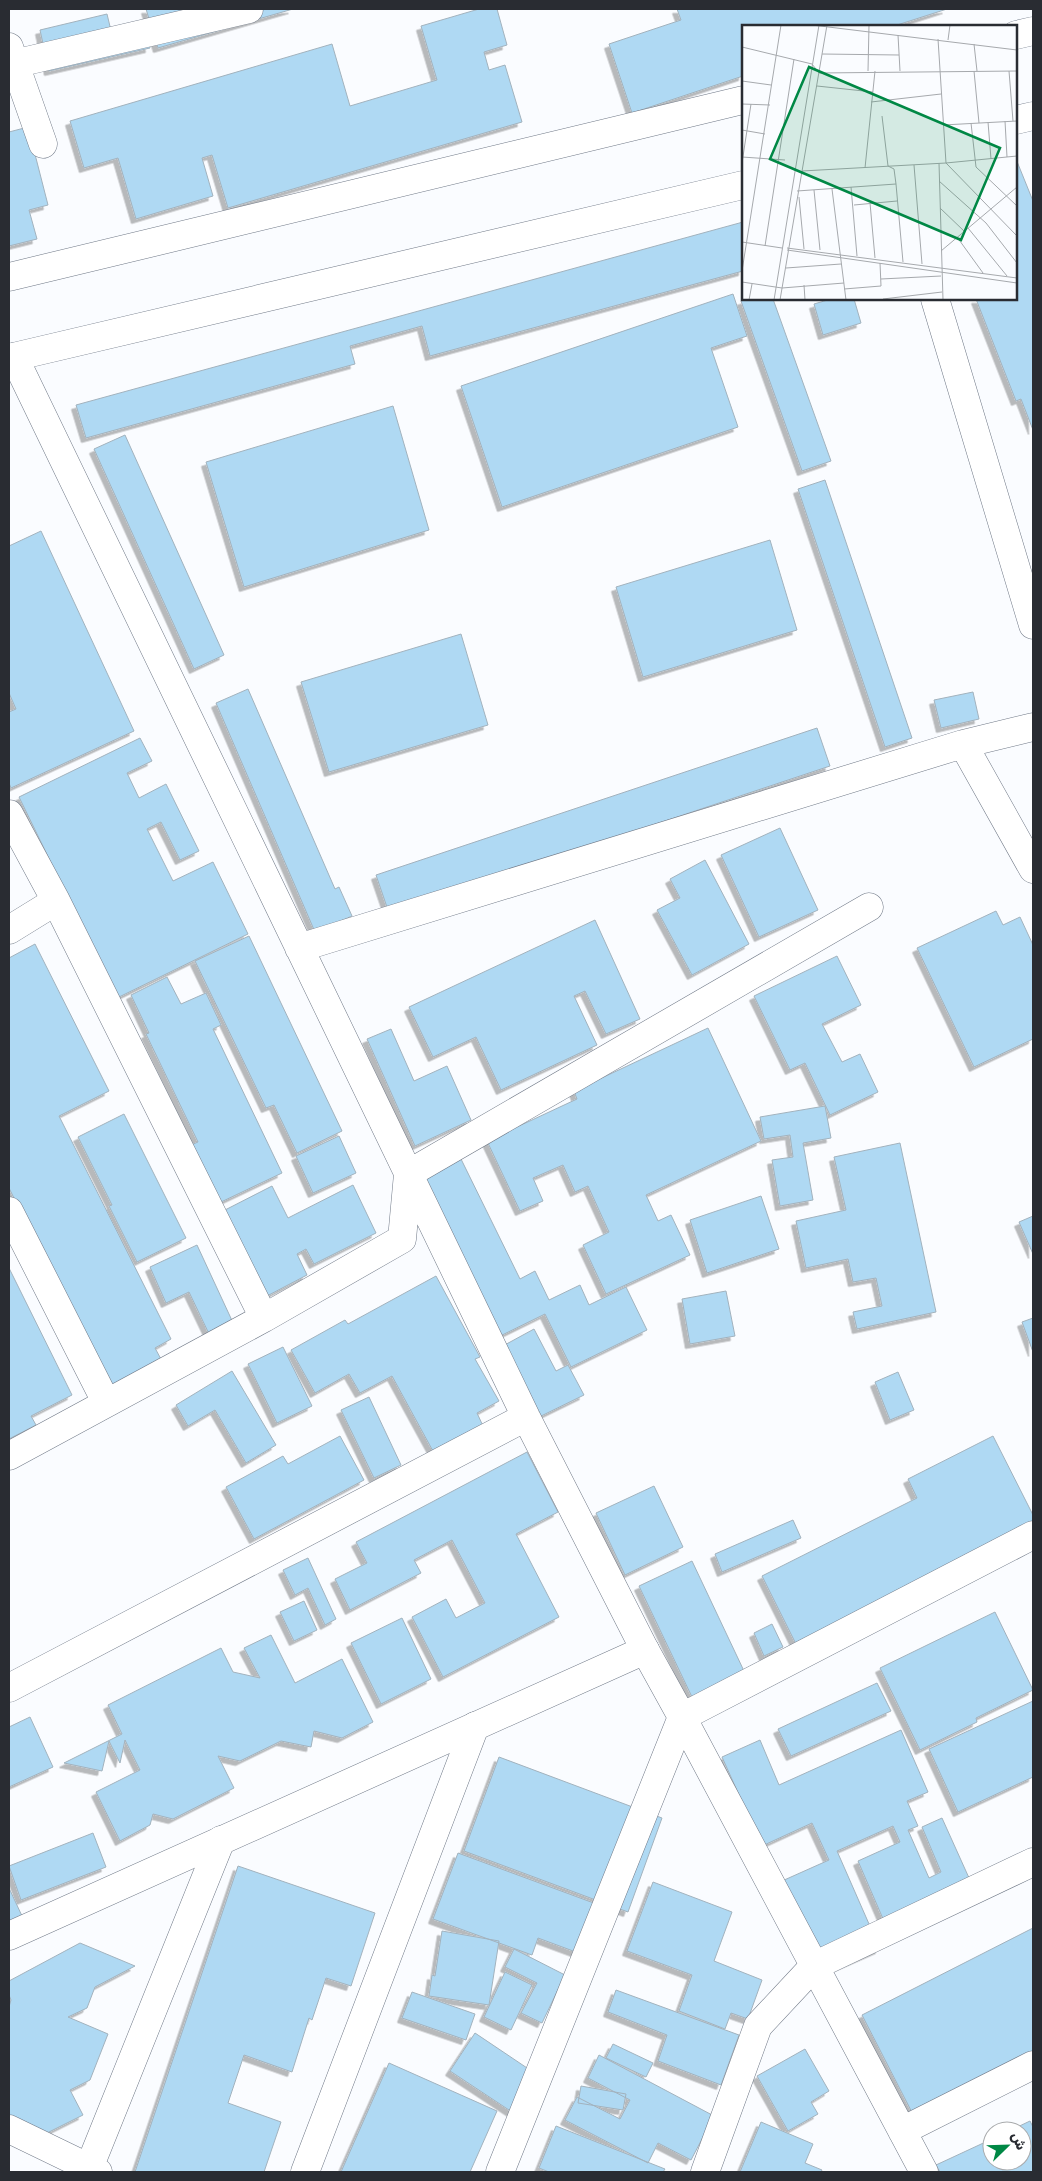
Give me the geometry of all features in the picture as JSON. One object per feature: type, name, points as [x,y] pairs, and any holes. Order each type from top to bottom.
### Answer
[{"type":"street","points":[[43,144],[11,58],[249,9]]},
{"type":"street","points":[[1017,35],[1033,31]]},
{"type":"street","points":[[9,277],[742,100]]},
{"type":"street","points":[[742,185],[11,358],[526,1417],[645,1650],[924,2172]]},
{"type":"street","points":[[934,300],[1033,625]]},
{"type":"street","points":[[299,948],[962,744],[1033,727]]},
{"type":"street","points":[[962,744],[1033,869]]},
{"type":"street","points":[[9,814],[56,901],[264,1318]]},
{"type":"street","points":[[9,930],[56,901]]},
{"type":"street","points":[[408,1174],[869,907]]},
{"type":"street","points":[[9,1456],[264,1318],[402,1239],[408,1174]]},
{"type":"street","points":[[9,1211],[106,1402]]},
{"type":"street","points":[[9,1688],[526,1417]]},
{"type":"street","points":[[500,2172],[682,1717],[1033,1535]]},
{"type":"street","points":[[9,1936],[645,1650]]},
{"type":"street","points":[[305,2172],[475,1726]]},
{"type":"street","points":[[9,2129],[94,2170],[221,1840]]},
{"type":"street","points":[[705,2172],[758,2026],[814,1966],[1033,1862]]},
{"type":"street","points":[[902,2131],[1033,2065]]},
{"type":"building","points":[[146,9],[293,9],[158,48]]},
{"type":"building","points":[[479,9],[497,9],[507,45],[484,52],[489,70],[505,65],[522,122],[228,208],[212,155],[202,158],[213,196],[136,219],[118,158],[84,168],[70,121],[332,44],[350,106],[437,80],[421,26]]},
{"type":"building","points":[[677,9],[947,9],[897,25],[742,25],[742,76],[632,113],[609,44],[681,20]]},
{"type":"building","points":[[107,14],[114,43],[148,36],[150,48],[49,71],[40,30]]},
{"type":"building","points":[[28,127],[48,205],[29,210],[37,239],[9,246],[9,132]]},
{"type":"building","points":[[1017,161],[1033,201],[1033,430],[1021,399],[1016,401],[976,300],[1017,300]]},
{"type":"building","points":[[742,222],[742,271],[430,356],[422,326],[350,346],[355,364],[86,438],[76,405]]},
{"type":"building","points":[[733,294],[747,336],[711,348],[738,427],[502,507],[461,386]]},
{"type":"building","points":[[773,300],[831,461],[802,471],[741,301]]},
{"type":"building","points":[[828,300],[854,300],[861,323],[823,335],[814,304]]},
{"type":"building","points":[[393,406],[429,530],[244,587],[206,462]]},
{"type":"building","points":[[125,435],[224,655],[194,669],[94,449]]},
{"type":"building","points":[[825,480],[912,738],[885,747],[798,489]]},
{"type":"building","points":[[41,531],[134,731],[11,788],[9,783],[9,712],[16,709],[9,693],[9,546]]},
{"type":"building","points":[[770,540],[797,630],[643,677],[616,587]]},
{"type":"building","points":[[461,634],[488,725],[329,772],[301,682]]},
{"type":"building","points":[[248,689],[335,889],[339,887],[352,916],[315,932],[216,703]]},
{"type":"building","points":[[973,692],[979,719],[941,728],[934,700]]},
{"type":"building","points":[[817,728],[830,766],[389,913],[376,875]]},
{"type":"building","points":[[140,738],[152,761],[127,773],[139,798],[166,784],[199,851],[180,860],[161,822],[147,829],[173,881],[213,862],[248,934],[117,998],[19,797]]},
{"type":"building","points":[[780,828],[818,910],[759,937],[721,855]]},
{"type":"building","points":[[705,860],[749,944],[692,975],[657,910],[680,898],[670,879]]},
{"type":"building","points":[[996,911],[1003,925],[1020,917],[1033,945],[1033,1039],[974,1067],[917,948]]},
{"type":"building","points":[[595,920],[640,1019],[606,1034],[585,991],[574,996],[597,1045],[501,1090],[476,1037],[433,1057],[409,1007]]},
{"type":"building","points":[[249,936],[342,1131],[297,1153],[274,1105],[266,1108],[195,961]]},
{"type":"building","points":[[35,944],[109,1091],[59,1116],[171,1339],[155,1348],[162,1361],[109,1388],[9,1188],[9,958]]},
{"type":"building","points":[[837,956],[861,1005],[822,1024],[842,1062],[860,1054],[878,1092],[830,1115],[805,1063],[790,1070],[754,996]]},
{"type":"building","points":[[167,977],[181,1004],[206,993],[221,1025],[213,1029],[282,1173],[219,1203],[191,1145],[198,1142],[146,1034],[149,1033],[131,995]]},
{"type":"building","points":[[708,1028],[761,1141],[646,1195],[658,1221],[671,1215],[690,1255],[606,1294],[583,1245],[609,1232],[588,1186],[575,1192],[563,1165],[533,1178],[543,1201],[520,1211],[487,1141],[577,1099],[574,1091]]},
{"type":"building","points":[[391,1029],[414,1081],[447,1066],[471,1120],[415,1146],[367,1039]]},
{"type":"building","points":[[825,1106],[831,1138],[803,1143],[813,1200],[780,1206],[772,1160],[793,1157],[790,1135],[764,1139],[760,1117]]},
{"type":"building","points":[[124,1114],[186,1238],[137,1262],[109,1206],[112,1205],[78,1137]]},
{"type":"building","points":[[339,1136],[356,1173],[313,1193],[296,1156]]},
{"type":"building","points":[[900,1143],[936,1312],[857,1329],[853,1312],[882,1306],[876,1278],[853,1282],[848,1259],[806,1268],[796,1221],[846,1210],[834,1157]]},
{"type":"building","points":[[461,1159],[520,1279],[535,1271],[549,1300],[580,1285],[589,1305],[626,1287],[647,1330],[571,1367],[545,1314],[492,1340],[416,1181]]},
{"type":"building","points":[[353,1185],[376,1233],[314,1264],[306,1249],[297,1254],[307,1275],[267,1296],[225,1210],[272,1186],[288,1218]]},
{"type":"building","points":[[761,1196],[779,1249],[707,1273],[690,1220]]},
{"type":"building","points":[[1033,1216],[1033,1254],[1019,1222]]},
{"type":"building","points":[[197,1245],[235,1327],[211,1338],[189,1292],[166,1303],[150,1267]]},
{"type":"building","points":[[9,1268],[72,1395],[31,1416],[36,1425],[9,1439]]},
{"type":"building","points":[[436,1276],[480,1357],[475,1359],[499,1401],[477,1413],[483,1426],[434,1453],[392,1376],[360,1393],[349,1374],[315,1393],[291,1350],[345,1320],[348,1324]]},
{"type":"building","points":[[726,1291],[735,1336],[690,1344],[682,1299]]},
{"type":"building","points":[[1033,1318],[1033,1352],[1022,1322]]},
{"type":"building","points":[[534,1329],[556,1371],[568,1365],[584,1395],[537,1418],[501,1347]]},
{"type":"building","points":[[283,1347],[312,1406],[277,1423],[248,1364]]},
{"type":"building","points":[[232,1371],[276,1445],[246,1463],[215,1410],[188,1426],[176,1405]]},
{"type":"building","points":[[898,1372],[914,1410],[890,1420],[875,1382]]},
{"type":"building","points":[[369,1397],[401,1465],[374,1478],[341,1410]]},
{"type":"building","points":[[340,1436],[364,1480],[254,1539],[226,1487],[283,1456],[288,1464]]},
{"type":"building","points":[[993,1436],[1033,1515],[1033,1533],[797,1646],[762,1576],[917,1498],[908,1479]]},
{"type":"building","points":[[527,1452],[558,1512],[516,1534],[559,1617],[443,1677],[412,1617],[446,1599],[456,1618],[485,1603],[452,1540],[414,1560],[421,1573],[350,1610],[335,1579],[367,1563],[356,1542]]},
{"type":"building","points":[[654,1486],[683,1547],[625,1575],[596,1513]]},
{"type":"building","points":[[793,1520],[801,1538],[722,1572],[715,1554]]},
{"type":"building","points":[[308,1558],[336,1619],[325,1625],[308,1588],[295,1595],[283,1570]]},
{"type":"building","points":[[692,1561],[744,1671],[692,1697],[639,1586]]},
{"type":"building","points":[[304,1601],[317,1630],[294,1641],[280,1612]]},
{"type":"building","points":[[995,1612],[1033,1690],[976,1718],[977,1722],[920,1750],[880,1668]]},
{"type":"building","points":[[402,1618],[431,1679],[381,1704],[351,1643]]},
{"type":"building","points":[[772,1624],[783,1647],[764,1656],[754,1633]]},
{"type":"building","points":[[271,1635],[295,1683],[342,1659],[373,1722],[342,1738],[314,1731],[311,1747],[281,1741],[240,1761],[218,1756],[234,1788],[173,1819],[153,1814],[150,1825],[120,1841],[96,1792],[140,1770],[125,1740],[120,1763],[109,1741],[102,1771],[64,1763],[122,1734],[108,1705],[221,1648],[233,1672],[260,1678],[244,1648]]},
{"type":"building","points":[[877,1683],[891,1711],[791,1756],[778,1729]]},
{"type":"building","points":[[1033,1701],[1033,1777],[958,1812],[929,1749]]},
{"type":"building","points":[[30,1717],[53,1767],[9,1787],[9,1727]]},
{"type":"building","points":[[901,1730],[928,1792],[907,1801],[918,1826],[908,1830],[929,1878],[941,1872],[922,1827],[942,1818],[974,1889],[887,1928],[858,1861],[900,1842],[893,1826],[837,1851],[880,1949],[823,1974],[782,1881],[829,1860],[812,1823],[762,1846],[722,1757],[760,1740],[779,1785]]},
{"type":"building","points":[[499,1757],[662,1818],[628,1912],[464,1851]]},
{"type":"building","points":[[93,1833],[106,1867],[21,1900],[9,1866]]},
{"type":"building","points":[[458,1853],[610,1909],[592,1958],[538,1938],[532,1955],[433,1919]]},
{"type":"building","points":[[238,1866],[375,1913],[351,1986],[326,1978],[312,2020],[309,2018],[292,2072],[244,2055],[228,2103],[281,2122],[264,2172],[135,2172]]},
{"type":"building","points":[[653,1882],[732,1912],[714,1961],[762,1980],[748,2019],[731,2013],[725,2029],[679,2011],[692,1975],[627,1951]]},
{"type":"building","points":[[9,1888],[22,1916],[9,1923]]},
{"type":"building","points":[[1033,1928],[1033,2071],[921,2130],[862,2015]]},
{"type":"building","points":[[442,1931],[499,1941],[489,2005],[429,1996],[432,1975],[435,1976]]},
{"type":"building","points":[[80,1943],[135,1966],[95,1987],[87,2008],[68,2017],[108,2034],[90,2080],[70,2090],[83,2115],[43,2135],[9,2121],[9,2007],[11,2000],[9,1981]]},
{"type":"building","points":[[514,1949],[565,1975],[542,2023],[521,2013],[537,1983],[505,1967]]},
{"type":"building","points":[[505,1972],[532,1985],[511,2030],[484,2017]]},
{"type":"building","points":[[616,1990],[739,2035],[721,2085],[658,2061],[667,2035],[608,2012]]},
{"type":"building","points":[[412,1992],[475,2014],[466,2040],[402,2018]]},
{"type":"building","points":[[475,2033],[536,2074],[512,2112],[450,2071]]},
{"type":"building","points":[[613,2044],[653,2063],[646,2077],[606,2058]]},
{"type":"building","points":[[805,2049],[829,2091],[811,2102],[818,2114],[788,2131],[757,2076]]},
{"type":"building","points":[[599,2055],[714,2116],[691,2160],[658,2143],[648,2163],[565,2120],[577,2097],[620,2119],[630,2100],[588,2078]]},
{"type":"building","points":[[389,2063],[497,2111],[470,2172],[341,2172]]},
{"type":"building","points":[[581,2086],[626,2094],[623,2110],[578,2103]]},
{"type":"building","points":[[761,2122],[813,2144],[805,2163],[822,2170],[821,2172],[740,2172]]},
{"type":"building","points":[[1032,2125],[1033,2127],[1033,2172],[940,2172],[936,2165],[982,2144],[982,2171],[1032,2171]]},
{"type":"building","points":[[556,2126],[665,2169],[663,2172],[549,2172],[539,2168]]}]
